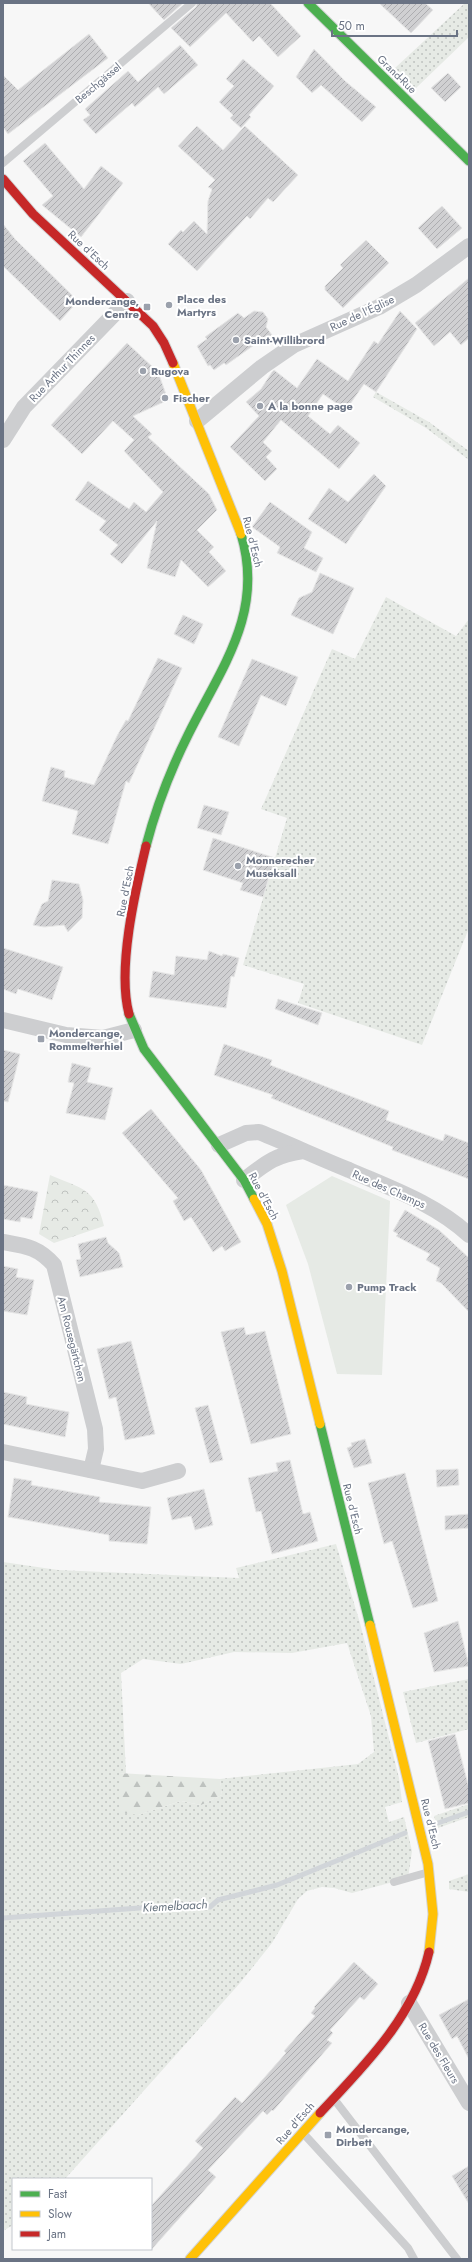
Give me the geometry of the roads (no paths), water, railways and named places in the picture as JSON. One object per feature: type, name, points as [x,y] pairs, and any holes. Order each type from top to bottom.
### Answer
[{"type":"main road","name":"Grand-Rue","points":[[308,3],[469,161]]},
{"type":"main road","name":"Rue d'Esch","points":[[3,179],[33,214],[153,326],[164,343],[197,421],[233,511],[243,543],[249,575],[247,608],[238,640],[188,735],[166,784],[148,840],[137,884],[125,969],[126,999],[134,1030],[148,1055],[219,1145],[244,1180],[267,1224],[282,1271],[430,1872],[433,1906],[431,1942],[421,1978],[409,2003],[380,2044],[334,2098],[190,2259]]},
{"type":"street","name":"Rue de l'Église","points":[[197,421],[262,367],[294,345],[378,307],[416,284],[469,246]]},
{"type":"street","name":"Rue Arthur Thinnes","points":[[3,440],[24,407],[127,301]]},
{"type":"street","points":[[3,1020],[66,1035],[103,1038],[134,1030]]},
{"type":"street","name":"Rue des Champs","points":[[219,1145],[246,1133],[259,1132],[305,1150],[430,1207],[459,1226],[469,1235]]},
{"type":"street","points":[[244,1180],[268,1161],[284,1153],[305,1150]]},
{"type":"street","name":"Am Rousegärtchen","points":[[3,1242],[35,1248],[45,1254],[54,1265],[95,1429],[96,1449],[91,1470]]},
{"type":"street","points":[[3,1452],[142,1481],[178,1471]]},
{"type":"street","name":"Rue des Fleurs","points":[[409,2003],[469,2103]]},
{"type":"lane","name":"Beschgässel","points":[[3,163],[192,3]]},
{"type":"lane","points":[[394,1882],[430,1872]]},
{"type":"lane","points":[[334,2098],[457,2259]]},
{"type":"lane","points":[[303,2132],[408,2248],[414,2259]]},
{"type":"waterway","name":"Kiemelbaach","points":[[438,1823],[469,1812]]},
{"type":"waterway","name":"Kiemelbaach","points":[[3,1918],[194,1904],[210,1907],[218,1900],[277,1885],[405,1833]]},
{"type":"place","name":"Place des Martyrs","points":[[169,305]]},
{"type":"place","name":"Mondercange, Centre","points":[[147,307]]},
{"type":"place","name":"Saint-Willibrord","points":[[236,340]]},
{"type":"place","name":"Rugova","points":[[143,371]]},
{"type":"place","name":"Fischer","points":[[165,398]]},
{"type":"place","name":"A la bonne page","points":[[260,406]]},
{"type":"place","name":"Monnerecher Museksall","points":[[238,866]]},
{"type":"place","name":"Mondercange, Rommelterhiel","points":[[41,1039]]},
{"type":"place","name":"Pump Track","points":[[349,1287]]},
{"type":"place","name":"Mondercange, Dirbett","points":[[328,2135]]}]
